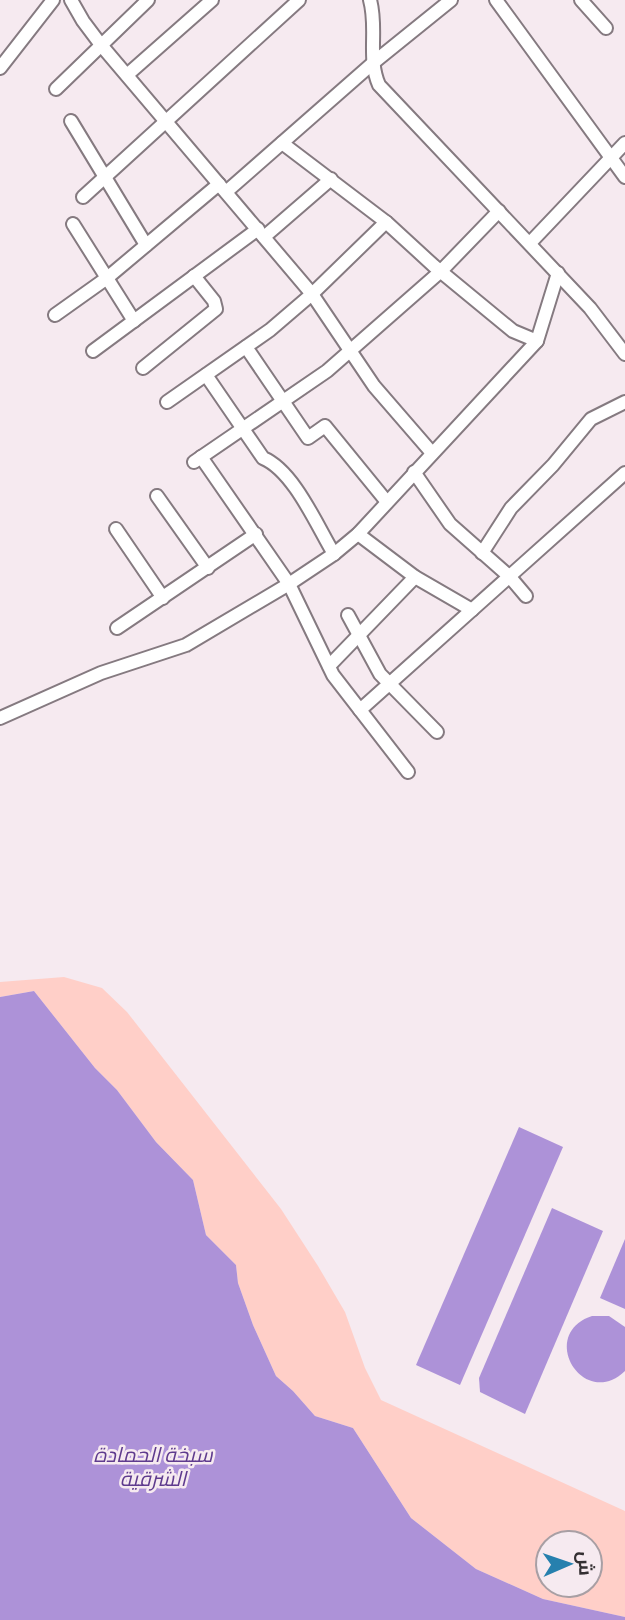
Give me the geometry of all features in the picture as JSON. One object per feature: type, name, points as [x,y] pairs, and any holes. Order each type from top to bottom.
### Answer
[{"type":"street","points":[[0,68],[53,0]]},
{"type":"street","points":[[71,0],[101,45],[312,294],[374,386],[432,453]]},
{"type":"street","points":[[56,89],[148,0]]},
{"type":"street","points":[[127,75],[212,0]]},
{"type":"street","points":[[82,197],[299,0]]},
{"type":"street","points":[[370,0],[373,63],[379,85],[558,273],[590,308],[625,354]]},
{"type":"street","points":[[55,315],[282,143],[373,63],[451,0]]},
{"type":"street","points":[[496,0],[625,177]]},
{"type":"street","points":[[581,0],[606,28]]},
{"type":"street","points":[[71,121],[146,245]]},
{"type":"street","points":[[530,243],[625,142]]},
{"type":"street","points":[[282,143],[386,222],[513,331],[537,341]]},
{"type":"street","points":[[93,351],[194,276],[261,233],[331,179]]},
{"type":"street","points":[[408,772],[329,666],[289,584],[256,534],[198,460],[327,371],[441,271],[499,211]]},
{"type":"street","points":[[167,402],[270,330],[312,294],[386,222]]},
{"type":"street","points":[[73,224],[134,321]]},
{"type":"street","points":[[0,718],[101,673],[186,645],[334,554],[358,534],[537,341],[558,273]]},
{"type":"street","points":[[144,368],[216,309],[214,301],[194,276]]},
{"type":"street","points":[[246,347],[308,438],[325,426],[387,502]]},
{"type":"street","points":[[206,375],[263,458],[275,464],[298,492],[334,554]]},
{"type":"street","points":[[482,553],[511,508],[591,419],[625,402]]},
{"type":"street","points":[[414,472],[450,524],[510,577],[526,596]]},
{"type":"street","points":[[360,710],[625,473]]},
{"type":"street","points":[[157,496],[208,568]]},
{"type":"street","points":[[117,529],[163,598]]},
{"type":"street","points":[[117,628],[256,534]]},
{"type":"street","points":[[358,534],[415,577],[472,610]]},
{"type":"street","points":[[329,666],[415,577]]},
{"type":"street","points":[[348,615],[388,685],[437,732]]},
{"type":"shaded area","points":[[64,977],[102,988],[127,1012],[281,1209],[345,1312],[365,1368],[381,1400],[625,1511],[625,1617],[543,1599],[604,1599],[604,1529],[534,1529],[534,1595],[476,1569],[411,1518],[353,1428],[315,1416],[276,1376],[253,1325],[238,1283],[236,1265],[206,1235],[193,1180],[156,1142],[117,1090],[95,1068],[34,991],[0,997],[0,982]]},
{"type":"water","name":"سبخة الحمادة الشرقية","points":[[34,991],[95,1068],[117,1090],[156,1142],[193,1180],[206,1235],[236,1265],[238,1283],[253,1325],[276,1376],[315,1416],[353,1428],[411,1518],[476,1569],[534,1595],[534,1599],[625,1617],[625,1620],[0,1620],[0,997]]},
{"type":"water","points":[[519,1127],[563,1147],[460,1385],[416,1365]]},
{"type":"water","points":[[552,1208],[603,1231],[525,1414],[480,1392],[479,1378]]},
{"type":"water","points":[[625,1239],[625,1309],[600,1298]]},
{"type":"water","points":[[592,1316],[609,1316],[625,1327],[625,1371],[609,1381],[594,1382],[582,1376],[572,1365],[567,1352],[568,1338],[576,1325]]}]
